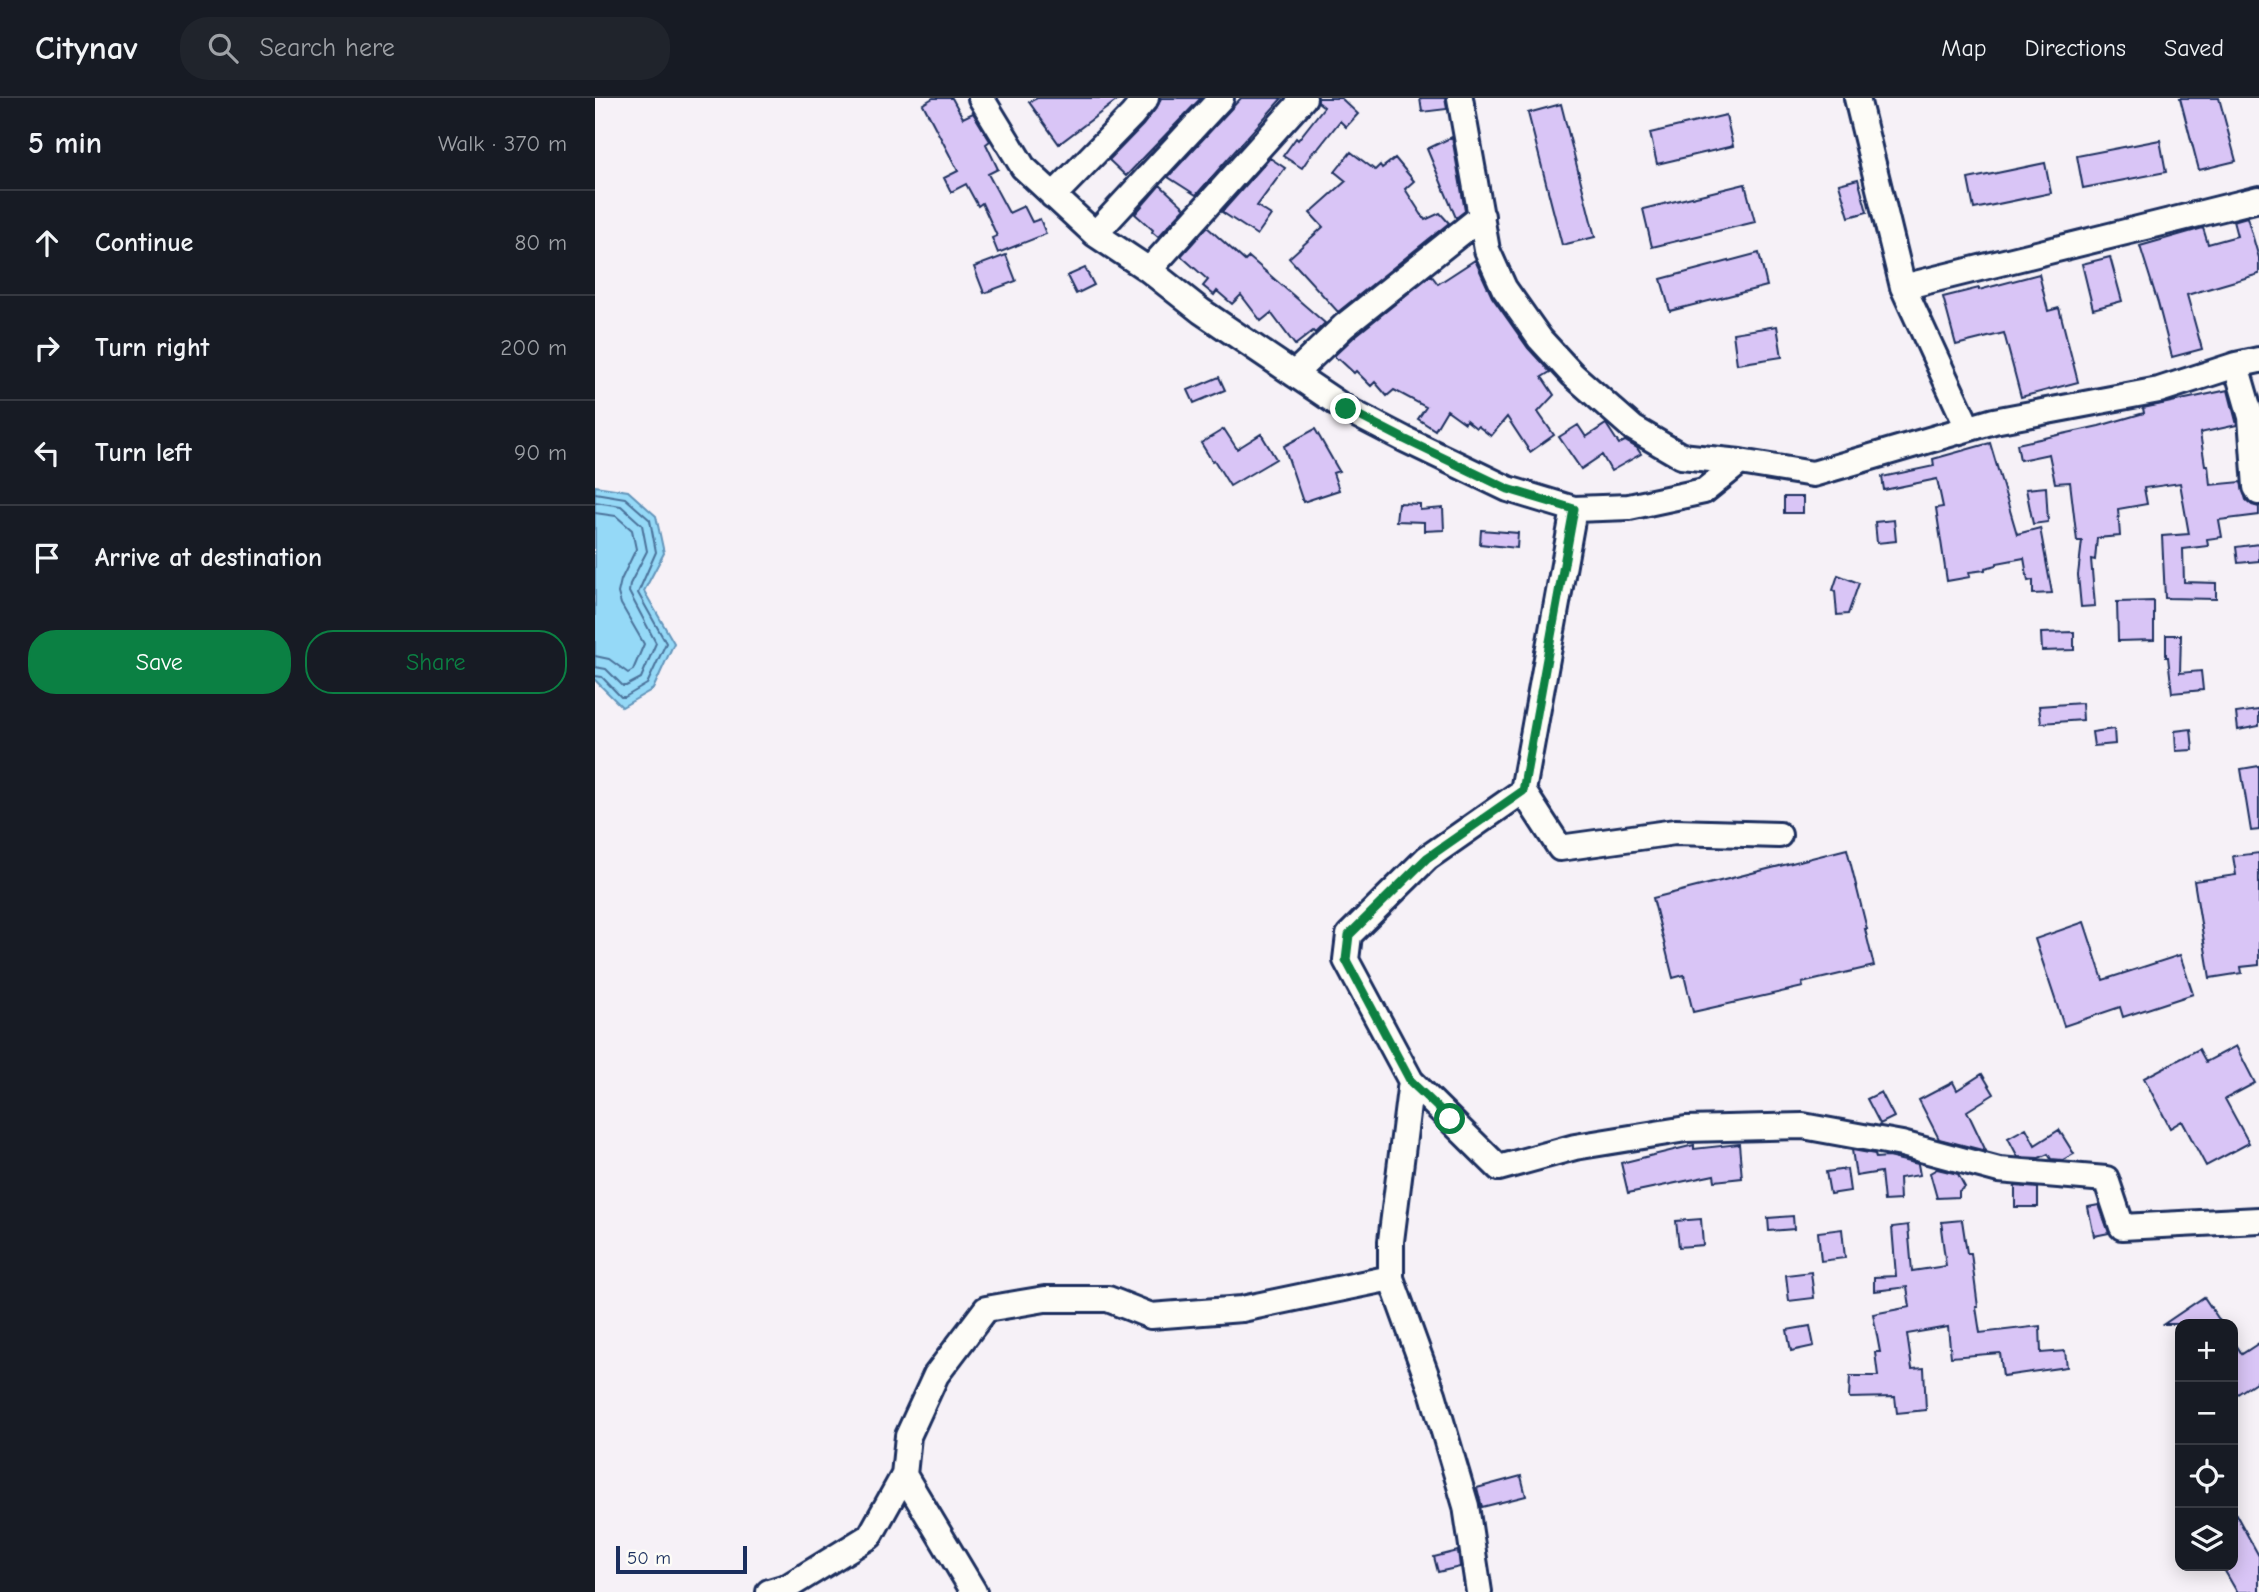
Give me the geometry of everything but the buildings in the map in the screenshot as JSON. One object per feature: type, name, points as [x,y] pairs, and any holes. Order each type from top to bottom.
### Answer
[{"type":"street","points":[[981,98],[1023,167],[1095,234],[1150,270],[1201,311],[1346,409],[1415,445],[1508,489],[1574,509],[1629,507],[1704,491],[1740,462]]},
{"type":"street","points":[[1053,196],[1146,98]]},
{"type":"street","points":[[1095,234],[1221,98]]},
{"type":"street","points":[[1150,270],[1304,98]]},
{"type":"street","points":[[1460,98],[1487,250],[1504,288],[1541,339],[1573,374],[1633,428],[1681,456],[1813,474],[1994,421],[2159,390],[2248,363],[2255,416],[2256,487],[2259,492]]},
{"type":"street","points":[[1857,98],[1903,287],[1969,428]]},
{"type":"street","points":[[1903,287],[2259,199]]},
{"type":"street","points":[[1294,374],[1344,327],[1482,216]]},
{"type":"street","points":[[1574,509],[1523,791],[1560,849],[1675,832],[1779,835]]},
{"type":"street","points":[[1523,791],[1427,858],[1349,935],[1346,960],[1411,1082],[1499,1168],[1576,1147],[1686,1129],[1803,1126],[1902,1144],[1999,1170],[2106,1180],[2122,1227],[2259,1220]]},
{"type":"street","points":[[1411,1082],[1391,1241],[1391,1278],[1433,1394],[1466,1506],[1479,1592]]},
{"type":"street","points":[[769,1592],[789,1586],[870,1536],[904,1475],[908,1436],[936,1375],[986,1309],[1045,1299],[1108,1299],[1151,1316],[1243,1309],[1391,1278]]},
{"type":"street","points":[[904,1475],[974,1592]]},
{"type":"water","points":[[595,486],[628,491],[656,516],[664,553],[644,591],[674,643],[653,689],[622,707],[595,680]]},
{"type":"route","points":[[1346,409],[1508,489],[1574,509],[1523,791],[1427,858],[1349,935],[1346,960],[1411,1082],[1450,1119]]}]
